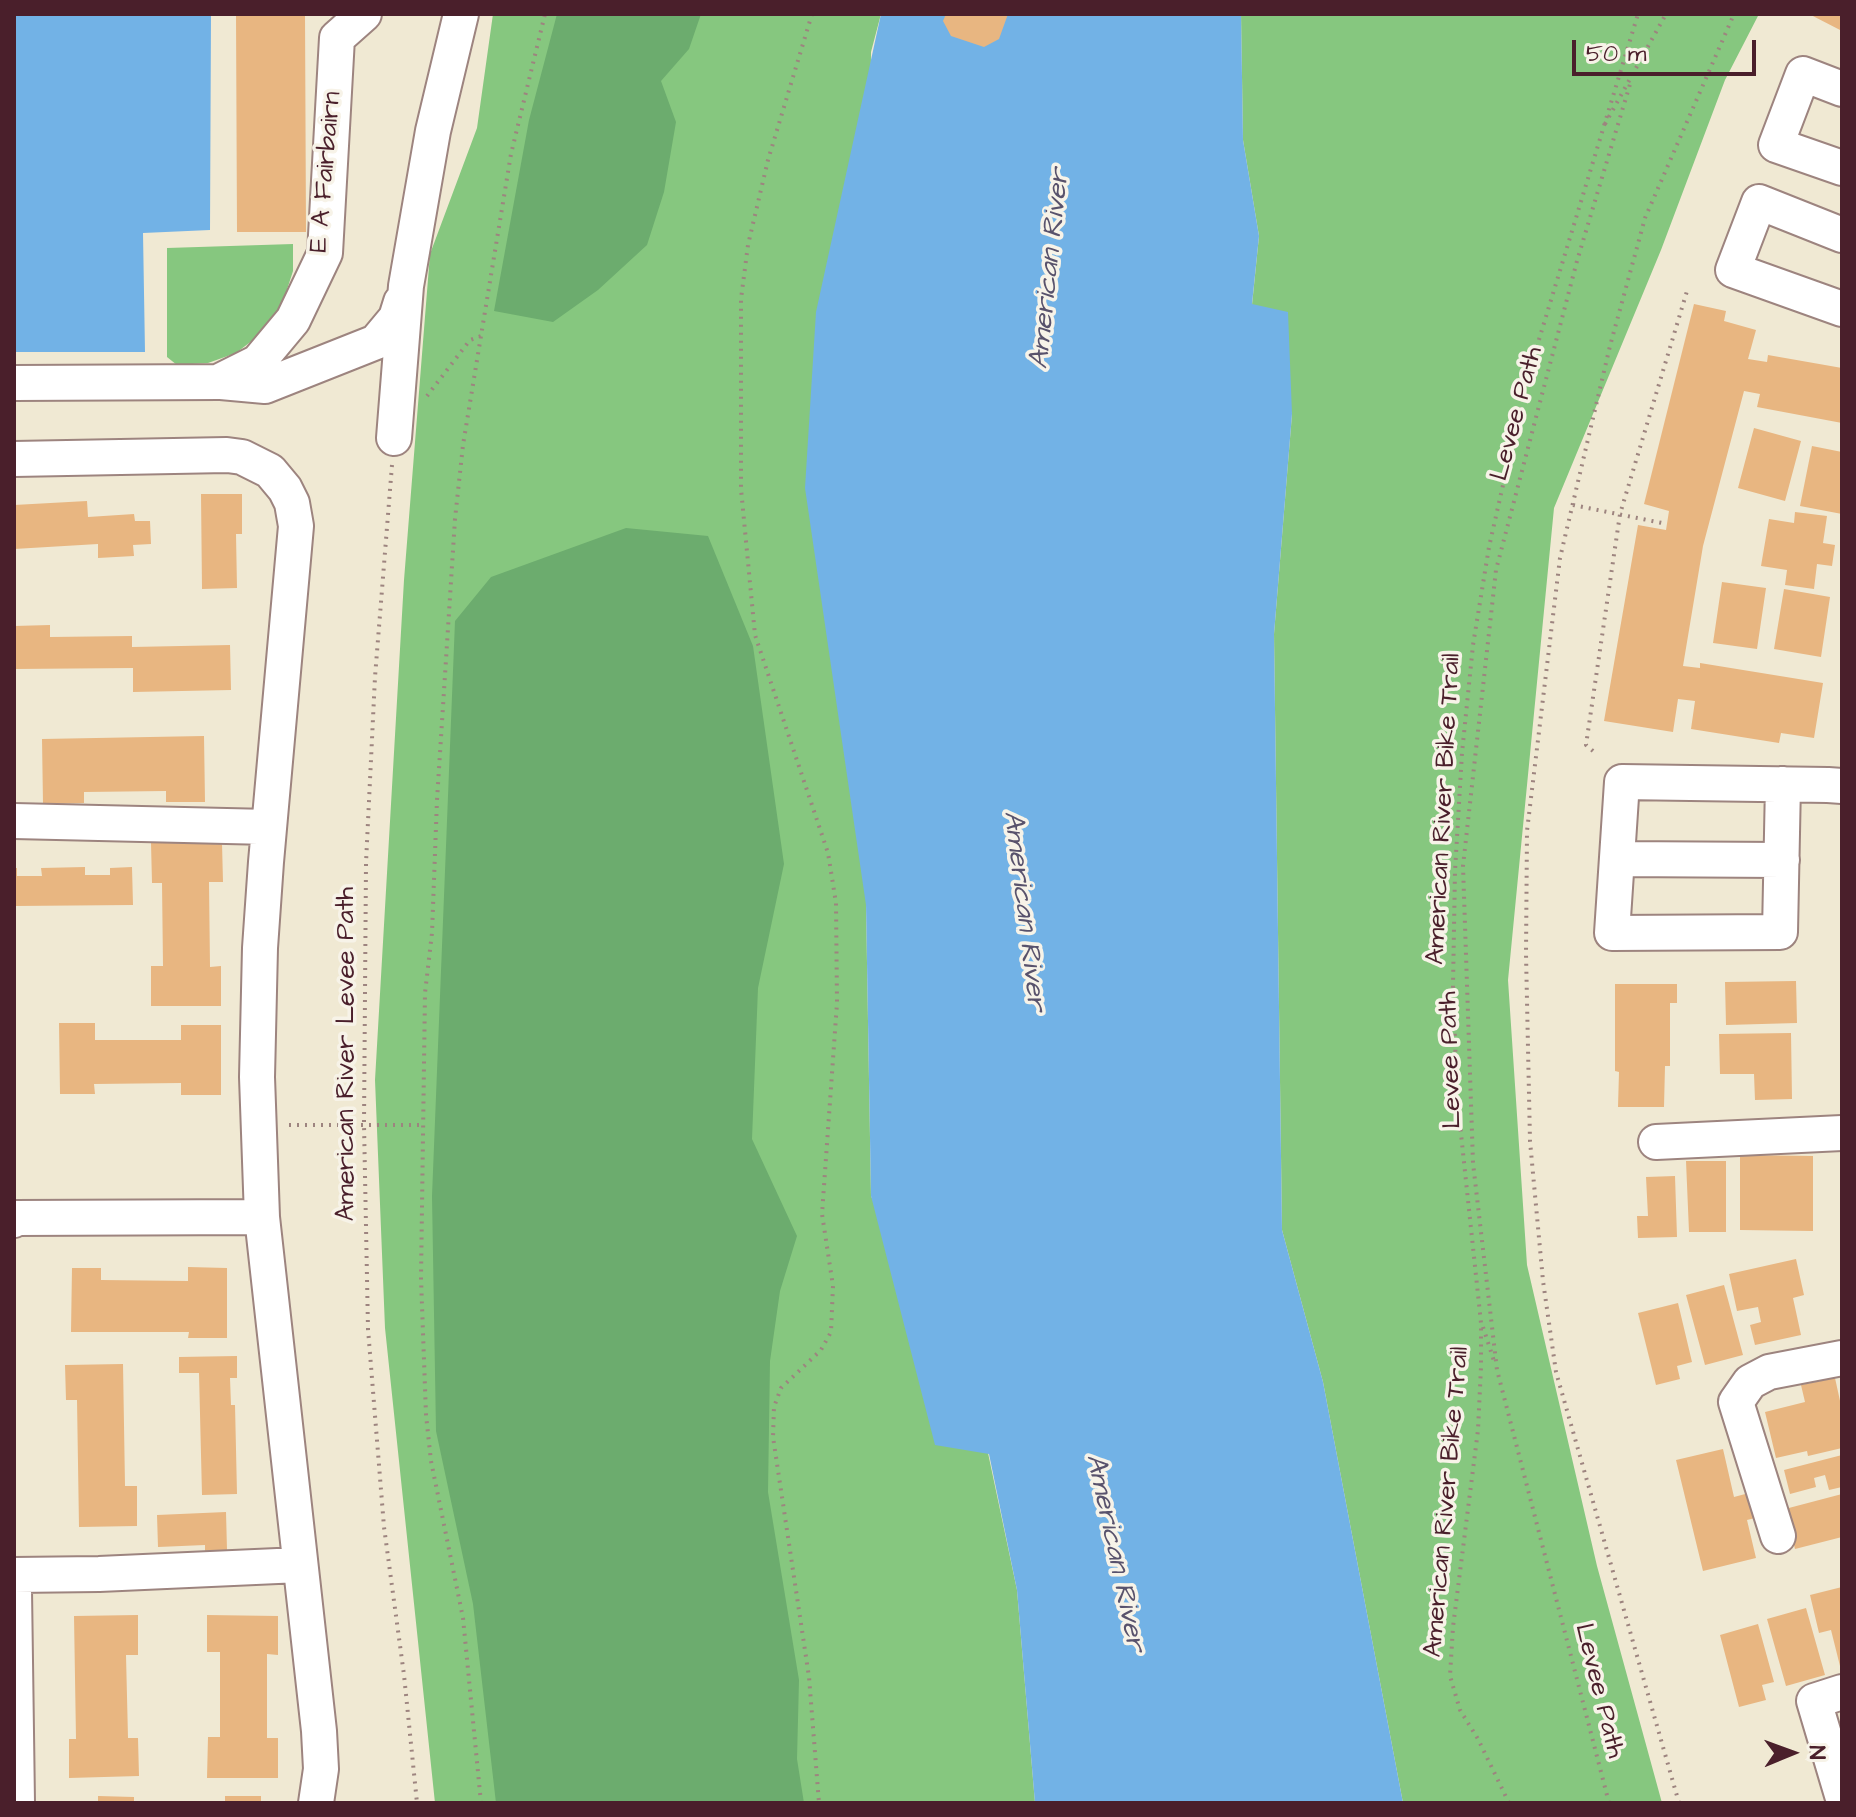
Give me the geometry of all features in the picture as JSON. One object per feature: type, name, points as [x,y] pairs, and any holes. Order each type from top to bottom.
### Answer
[{"type":"lane","name":"E A Fairbairn","points":[[14,383],[218,382],[258,362],[293,320],[325,253],[337,38],[364,14]]},
{"type":"lane","points":[[394,438],[406,286],[433,131],[461,14]]},
{"type":"lane","points":[[1842,89],[1803,74],[1776,145],[1842,168]]},
{"type":"lane","points":[[1842,235],[1759,202],[1733,270],[1842,309]]},
{"type":"lane","points":[[218,382],[265,386],[376,342],[396,318],[406,286]]},
{"type":"lane","points":[[14,459],[227,455],[257,463],[270,471],[292,503],[296,526],[260,948],[258,1126],[262,1217],[319,1731],[321,1769],[316,1803]]},
{"type":"lane","points":[[1783,784],[1780,932],[1612,933],[1622,782],[1783,784],[1842,786]]},
{"type":"lane","points":[[14,821],[269,827]]},
{"type":"lane","points":[[1617,859],[1782,860]]},
{"type":"lane","points":[[1656,1142],[1842,1133]]},
{"type":"lane","points":[[14,1220],[262,1217]]},
{"type":"lane","points":[[1778,1536],[1736,1402],[1750,1382],[1769,1372],[1842,1358]]},
{"type":"lane","points":[[14,1575],[300,1565]]},
{"type":"lane","points":[[14,1590],[17,1803]]},
{"type":"lane","points":[[1842,1692],[1814,1701],[1842,1795]]},
{"type":"path","points":[[481,1803],[463,1618],[431,1461],[426,1415],[421,1278],[425,993],[432,933],[454,532],[463,445],[511,154],[545,14]]},
{"type":"path","points":[[812,14],[768,160],[748,245],[741,299],[741,489],[755,635],[828,853],[836,903],[837,1003],[822,1214],[833,1286],[831,1332],[821,1350],[781,1388],[774,1407],[773,1437],[809,1677],[819,1803]]},
{"type":"path","name":"American River Bike Trail","points":[[1509,1803],[1485,1752],[1460,1710],[1450,1676],[1453,1627],[1478,1430],[1481,1323],[1457,1096],[1453,986],[1455,871],[1462,753],[1473,645],[1489,547],[1527,379],[1638,14]]},
{"type":"path","name":"Levee Path","points":[[1600,132],[1666,14]]},
{"type":"path","name":"Levee Path","points":[[1609,1803],[1497,1370],[1473,1163],[1463,866],[1496,570],[1577,261],[1631,81]]},
{"type":"path","points":[[1593,751],[1586,745],[1620,514],[1687,291]]},
{"type":"path","points":[[423,401],[470,340],[481,336]]},
{"type":"path","name":"American River Levee Path","points":[[394,438],[375,677],[367,847],[364,1124],[368,1329],[384,1527],[417,1803]]},
{"type":"path","points":[[1573,505],[1667,524]]},
{"type":"path","points":[[258,1126],[422,1125]]},
{"type":"path","points":[[1481,1323],[1497,1370]]},
{"type":"green space","points":[[493,14],[881,14],[871,52],[866,905],[871,1196],[988,1453],[1017,1590],[1035,1803],[435,1803],[385,1328],[375,1080],[404,580],[430,254],[477,128]]},
{"type":"green space","points":[[557,14],[701,14],[689,49],[661,81],[676,122],[664,192],[647,245],[598,290],[553,322],[494,311],[529,120]]},
{"type":"green space","points":[[1241,14],[1759,14],[1725,80],[1661,250],[1554,508],[1508,980],[1527,1265],[1597,1566],[1662,1803],[1403,1803],[1323,1382],[1282,1230],[1274,634],[1292,414],[1252,305],[1259,236],[1243,140]]},
{"type":"green space","points":[[293,244],[293,271],[282,305],[262,333],[236,353],[208,363],[177,365],[167,357],[167,248]]},
{"type":"green space","points":[[626,528],[708,536],[753,646],[784,864],[758,988],[752,1139],[797,1236],[780,1291],[770,1361],[768,1492],[799,1680],[797,1759],[804,1803],[496,1803],[473,1604],[436,1431],[432,1196],[455,621],[491,577]]},
{"type":"water","points":[[14,14],[211,14],[210,230],[143,233],[145,352],[14,352]]},
{"type":"water","name":"American River","points":[[881,14],[1241,14],[1243,140],[1259,236],[1252,304],[1288,312],[1292,414],[1274,634],[1282,1230],[1323,1382],[1403,1803],[1035,1803],[1017,1590],[989,1454],[935,1445],[871,1196],[866,905],[805,488],[816,312]]},
{"type":"building","points":[[236,14],[305,14],[306,232],[237,232]]},
{"type":"building","points":[[946,14],[1008,14],[999,39],[984,47],[951,36],[943,21]]},
{"type":"building","points":[[1809,14],[1842,14],[1842,31]]},
{"type":"building","points":[[1694,304],[1726,311],[1724,321],[1756,330],[1748,359],[1767,362],[1768,355],[1842,368],[1842,423],[1757,407],[1760,394],[1744,391],[1703,546],[1683,666],[1700,668],[1700,663],[1823,683],[1814,738],[1781,733],[1779,743],[1691,729],[1695,701],[1678,699],[1673,732],[1604,721],[1638,525],[1666,530],[1669,511],[1644,504]]},
{"type":"building","points":[[1754,428],[1801,441],[1785,501],[1738,488]]},
{"type":"building","points":[[1812,446],[1842,452],[1842,514],[1800,506]]},
{"type":"building","points":[[201,494],[242,494],[242,534],[236,534],[237,588],[202,589]]},
{"type":"building","points":[[87,501],[88,517],[134,514],[135,521],[150,521],[151,544],[133,545],[134,556],[98,558],[98,544],[14,549],[14,505]]},
{"type":"building","points":[[1795,512],[1827,516],[1823,543],[1835,545],[1832,566],[1817,564],[1814,589],[1785,585],[1787,570],[1761,566],[1769,519],[1794,523]]},
{"type":"building","points":[[1722,582],[1766,588],[1757,649],[1713,643]]},
{"type":"building","points":[[1784,589],[1830,597],[1821,657],[1774,649]]},
{"type":"building","points":[[50,625],[50,637],[132,636],[132,647],[230,645],[231,690],[133,692],[133,668],[14,669],[14,626]]},
{"type":"building","points":[[204,736],[205,802],[166,802],[166,791],[84,792],[84,803],[43,804],[42,739]]},
{"type":"building","points":[[151,843],[222,843],[223,882],[209,882],[210,967],[221,966],[221,1006],[151,1006],[151,966],[163,966],[162,883],[152,883]]},
{"type":"building","points":[[85,867],[85,875],[110,875],[110,868],[132,867],[133,905],[14,906],[14,868],[17,868],[17,876],[42,876],[41,868]]},
{"type":"building","points":[[1796,981],[1797,1023],[1726,1025],[1725,982]]},
{"type":"building","points":[[1615,984],[1677,984],[1677,1003],[1670,1003],[1670,1066],[1665,1066],[1664,1107],[1618,1107]]},
{"type":"building","points":[[59,1023],[95,1023],[95,1040],[181,1040],[181,1025],[221,1025],[221,1095],[181,1095],[181,1083],[94,1084],[95,1094],[60,1094]]},
{"type":"building","points":[[1791,1033],[1792,1099],[1755,1100],[1754,1074],[1720,1074],[1719,1034]]},
{"type":"building","points":[[1740,1155],[1813,1156],[1813,1231],[1740,1230]]},
{"type":"building","points":[[1686,1161],[1726,1161],[1726,1232],[1689,1232]]},
{"type":"building","points":[[1675,1176],[1677,1237],[1638,1238],[1637,1216],[1648,1216],[1646,1177]]},
{"type":"building","points":[[1796,1259],[1804,1295],[1793,1298],[1801,1335],[1755,1345],[1750,1325],[1761,1322],[1758,1307],[1737,1311],[1729,1274]]},
{"type":"building","points":[[188,1267],[227,1268],[227,1338],[188,1338],[189,1332],[71,1332],[72,1268],[101,1268],[101,1280],[188,1281]]},
{"type":"building","points":[[1724,1285],[1743,1355],[1705,1365],[1686,1295]]},
{"type":"building","points":[[1678,1303],[1692,1362],[1677,1366],[1680,1379],[1656,1385],[1638,1313]]},
{"type":"building","points":[[237,1356],[237,1378],[230,1378],[231,1405],[235,1405],[237,1494],[202,1495],[199,1373],[179,1373],[179,1357]]},
{"type":"building","points":[[123,1364],[125,1486],[137,1486],[137,1526],[79,1527],[77,1400],[66,1400],[65,1365]]},
{"type":"building","points":[[1835,1378],[1842,1410],[1842,1448],[1808,1456],[1807,1451],[1776,1458],[1765,1412],[1805,1402],[1801,1385]]},
{"type":"building","points":[[1723,1449],[1734,1497],[1749,1493],[1755,1518],[1747,1520],[1756,1558],[1703,1571],[1676,1460]]},
{"type":"building","points":[[1842,1455],[1842,1487],[1829,1490],[1825,1475],[1814,1478],[1816,1487],[1790,1494],[1784,1470]]},
{"type":"building","points":[[1842,1494],[1842,1537],[1795,1549],[1785,1509]]},
{"type":"building","points":[[226,1512],[227,1550],[205,1551],[205,1545],[158,1547],[157,1515]]},
{"type":"building","points":[[1842,1587],[1841,1670],[1831,1630],[1819,1633],[1810,1595]]},
{"type":"building","points":[[1806,1608],[1825,1675],[1786,1686],[1767,1619]]},
{"type":"building","points":[[138,1615],[138,1655],[126,1655],[128,1738],[138,1738],[139,1776],[69,1778],[69,1739],[76,1739],[74,1616]]},
{"type":"building","points":[[207,1615],[278,1616],[278,1655],[267,1654],[267,1738],[278,1738],[278,1778],[207,1778],[208,1737],[220,1737],[220,1652],[207,1652]]},
{"type":"building","points":[[1758,1624],[1774,1682],[1762,1685],[1766,1700],[1739,1707],[1720,1635]]},
{"type":"building","points":[[98,1796],[134,1797],[134,1803],[98,1803]]},
{"type":"building","points":[[225,1796],[261,1796],[261,1803],[225,1803]]}]
